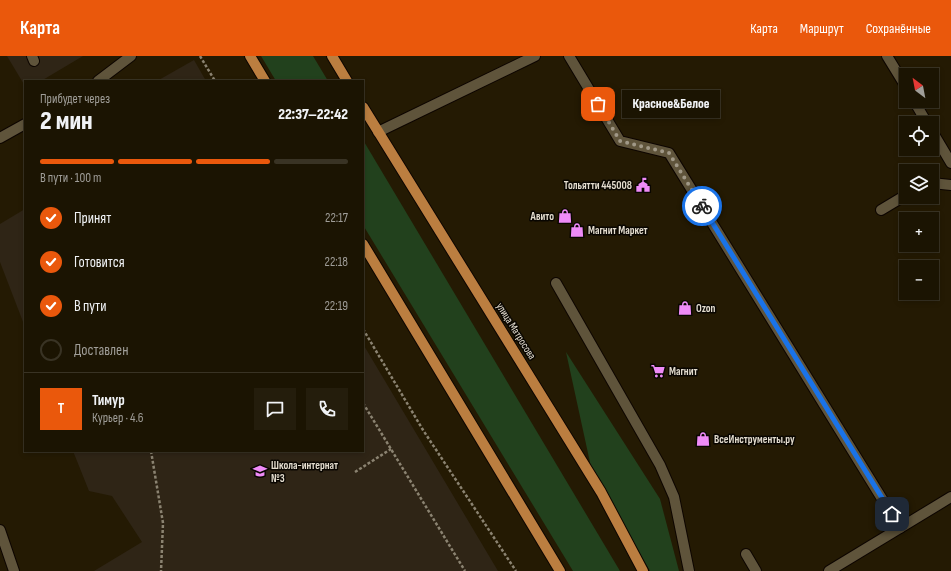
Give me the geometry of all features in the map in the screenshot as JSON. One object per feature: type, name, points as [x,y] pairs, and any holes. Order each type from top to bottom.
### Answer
[{"type":"main road","points":[[250,56],[264,80]]},
{"type":"main road","points":[[332,56],[346,80]]},
{"type":"main road","name":"улица Матросова","points":[[364,109],[601,492],[643,571]]},
{"type":"main road","points":[[364,246],[560,571]]},
{"type":"lane","points":[[99,80],[131,56]]},
{"type":"lane","points":[[378,132],[535,56]]},
{"type":"lane","points":[[569,56],[620,141],[669,153],[900,528]]},
{"type":"lane","points":[[887,56],[899,76]]},
{"type":"lane","points":[[0,138],[24,125]]},
{"type":"lane","points":[[939,143],[951,163]]},
{"type":"lane","points":[[939,184],[951,185]]},
{"type":"lane","points":[[882,210],[899,199]]},
{"type":"lane","points":[[556,283],[660,465],[674,497],[689,571]]},
{"type":"lane","points":[[829,571],[951,497]]},
{"type":"lane","points":[[0,530],[14,571]]},
{"type":"lane","points":[[746,554],[756,571]]},
{"type":"path","points":[[200,56],[214,80]]},
{"type":"path","points":[[364,331],[424,430],[516,571]]},
{"type":"path","points":[[364,405],[465,571]]},
{"type":"path","points":[[355,472],[391,450]]},
{"type":"path","points":[[151,452],[163,523],[161,571]]},
{"type":"shaded area","points":[[7,56],[83,56],[43,80],[24,80],[24,84]]},
{"type":"shaded area","points":[[194,60],[205,80],[159,80]]},
{"type":"shaded area","points":[[24,210],[24,324],[0,262],[0,224]]},
{"type":"shaded area","name":"Школа-интернат №3","points":[[364,346],[498,571],[94,571],[142,542],[112,496],[89,491],[73,452],[364,452]]},
{"type":"green space","points":[[261,56],[313,56],[327,80],[275,80]]},
{"type":"green space","points":[[364,142],[620,571],[573,571],[364,227]]},
{"type":"green space","points":[[566,352],[660,499],[679,571],[650,571],[598,481],[591,467]]},
{"type":"way so far","points":[[598,104],[620,141],[669,153],[702,206]]},
{"type":"place","name":"Красное&Белое","points":[[598,104]]},
{"type":"place","name":"Тольятти 445008","points":[[643,185]]},
{"type":"place","name":"Авито","points":[[565,216]]},
{"type":"place","name":"Магнит Маркет","points":[[577,230]]},
{"type":"place","name":"Ozon","points":[[685,308]]},
{"type":"place","name":"Магнит","points":[[658,371]]},
{"type":"place","name":"ВсеИнструменты.ру","points":[[703,439]]},
{"type":"place","name":"Школа-интернат №3","points":[[260,471]]},
{"type":"route","points":[[702,206],[892,514]]}]
